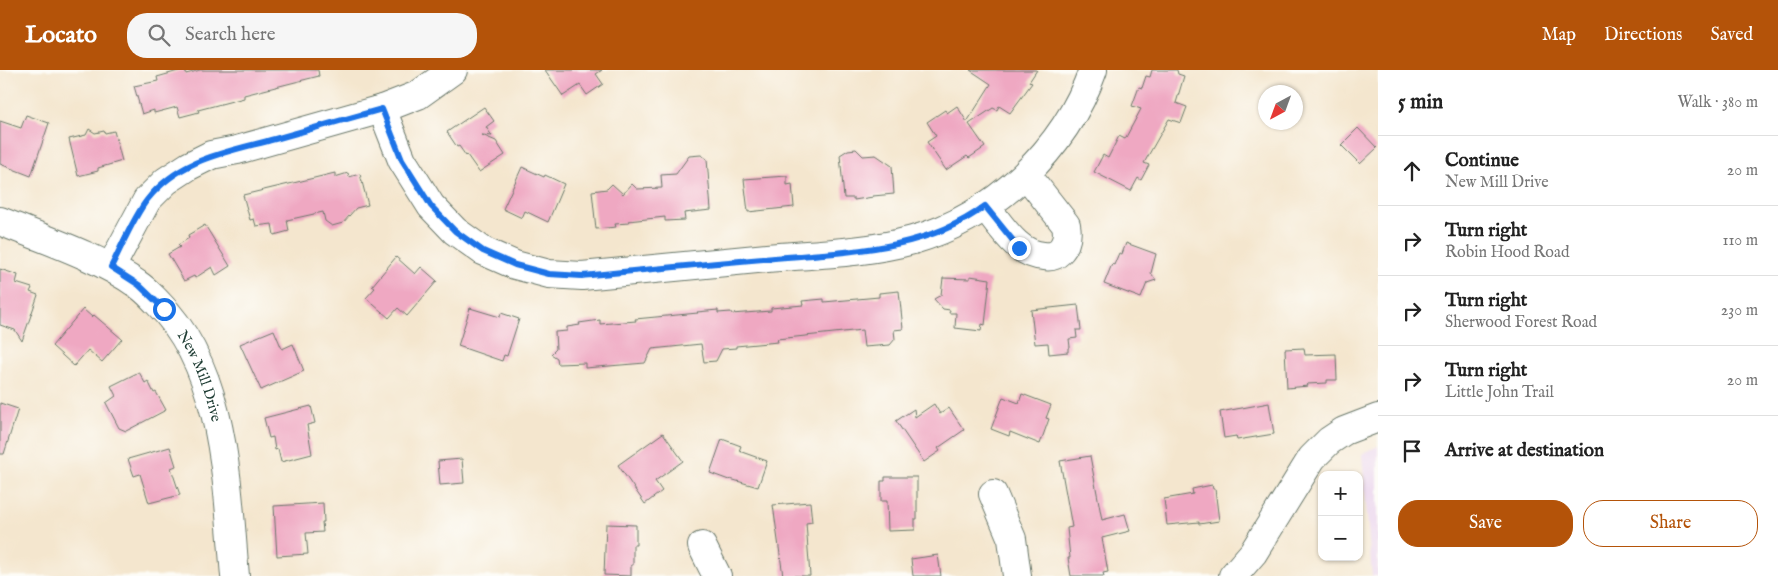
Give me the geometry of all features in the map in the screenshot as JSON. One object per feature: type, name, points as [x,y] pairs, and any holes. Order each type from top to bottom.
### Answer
[{"type":"street","points":[[111,267],[147,200],[166,180],[189,166],[211,156],[382,109],[418,95],[453,70]]},
{"type":"street","points":[[382,109],[402,160],[431,206],[455,231],[483,251],[515,265],[549,274],[582,276],[852,251],[912,240],[942,230],[978,211],[1026,174],[1045,153],[1067,123],[1079,104],[1093,70]]},
{"type":"street","points":[[985,206],[1019,248],[1033,255],[1047,257],[1056,255],[1065,246],[1068,234],[1066,225],[1026,174]]},
{"type":"street","name":"New Mill Drive","points":[[0,221],[111,267],[139,285],[164,309],[183,333],[204,377],[220,432],[235,576]]},
{"type":"street","points":[[1233,576],[1253,553],[1312,458],[1329,441],[1344,431],[1365,421],[1378,418]]},
{"type":"street","points":[[993,494],[1012,538],[1017,576]]},
{"type":"street","points":[[702,546],[718,576]]},
{"type":"shaded area","points":[[1378,446],[1378,576],[1372,576],[1362,454]]},
{"type":"building","points":[[185,70],[186,74],[200,70],[318,70],[319,76],[244,95],[244,98],[198,110],[199,112],[180,117],[177,107],[154,113],[154,110],[142,114],[134,86],[158,81],[157,77]]},
{"type":"building","points":[[545,70],[602,70],[596,74],[603,84],[587,95],[580,85],[563,96]]},
{"type":"building","points":[[970,70],[1037,70],[1029,82],[1032,83],[1010,113],[999,106],[997,110],[993,108],[969,124],[985,147],[946,170],[927,142],[936,136],[927,122],[945,110],[947,113],[957,106],[967,122],[991,84]]},
{"type":"building","points":[[1152,70],[1177,70],[1178,74],[1184,76],[1176,103],[1187,107],[1181,123],[1169,119],[1144,163],[1149,165],[1141,180],[1138,178],[1131,191],[1094,172],[1103,155],[1108,158],[1119,136],[1125,139],[1141,109],[1132,106],[1139,87],[1142,88],[1146,76],[1150,77]]},
{"type":"building","points":[[484,107],[494,121],[486,127],[492,136],[482,135],[496,141],[505,155],[479,172],[467,155],[459,146],[457,147],[447,132]]},
{"type":"building","points":[[26,115],[49,123],[31,176],[0,164],[0,121],[21,128]]},
{"type":"building","points":[[1358,128],[1377,148],[1360,164],[1341,145]]},
{"type":"building","points":[[89,129],[95,133],[114,131],[122,161],[98,168],[98,171],[78,176],[69,139],[86,135]]},
{"type":"building","points":[[856,149],[863,156],[876,155],[892,166],[894,194],[854,200],[854,198],[844,198],[840,155],[848,150]]},
{"type":"building","points":[[701,155],[707,159],[711,210],[684,213],[685,220],[665,221],[665,217],[628,221],[629,223],[615,224],[616,227],[596,229],[592,191],[607,189],[612,184],[623,194],[632,184],[637,189],[662,188],[661,175],[676,174],[689,156]]},
{"type":"building","points":[[522,167],[564,184],[548,222],[525,211],[522,218],[503,209]]},
{"type":"building","points":[[335,173],[335,177],[348,173],[349,177],[360,174],[368,205],[356,208],[343,223],[332,226],[325,221],[323,212],[287,220],[289,231],[274,235],[272,224],[256,226],[254,219],[250,220],[243,195]]},
{"type":"building","points":[[787,176],[787,185],[792,184],[794,207],[748,212],[744,179]]},
{"type":"building","points":[[205,225],[230,266],[216,275],[212,267],[195,278],[194,276],[184,281],[168,254],[180,247],[178,245],[189,238],[188,235]]},
{"type":"building","points":[[1126,243],[1156,254],[1151,273],[1156,280],[1147,283],[1141,298],[1104,284],[1112,264],[1114,265],[1119,253],[1122,254]]},
{"type":"building","points":[[396,257],[415,274],[421,267],[437,281],[407,316],[398,308],[389,318],[366,298],[375,288],[372,286]]},
{"type":"building","points":[[0,269],[18,275],[16,283],[32,288],[30,292],[38,295],[22,341],[15,330],[0,325]]},
{"type":"building","points":[[970,276],[990,279],[985,325],[982,324],[981,331],[955,328],[956,313],[949,313],[950,310],[943,309],[934,299],[941,295],[943,278],[970,279]]},
{"type":"building","points":[[899,291],[903,329],[894,330],[895,339],[890,345],[864,347],[862,330],[777,339],[778,342],[736,346],[736,348],[722,349],[716,361],[704,362],[701,344],[652,349],[645,363],[585,368],[585,363],[558,364],[557,358],[551,354],[556,349],[555,332],[567,331],[567,327],[580,325],[579,323],[600,320],[600,324],[636,321],[635,319],[718,310],[718,313],[731,312],[731,314],[771,311],[771,308],[803,305],[802,301],[824,299],[824,302],[879,297],[879,293]]},
{"type":"building","points":[[1078,305],[1081,330],[1076,330],[1077,338],[1069,339],[1070,347],[1068,352],[1049,354],[1048,343],[1035,344],[1031,310]]},
{"type":"building","points":[[470,308],[500,317],[501,313],[519,319],[507,356],[504,355],[502,361],[458,346]]},
{"type":"building","points":[[83,309],[92,317],[94,315],[122,339],[102,362],[88,350],[74,366],[52,346]]},
{"type":"building","points":[[274,330],[282,349],[293,344],[304,371],[261,390],[240,344]]},
{"type":"building","points":[[1304,348],[1305,355],[1336,354],[1337,380],[1327,380],[1327,383],[1287,388],[1285,349]]},
{"type":"building","points":[[139,372],[145,383],[148,381],[154,393],[156,392],[166,410],[126,431],[119,428],[106,403],[116,396],[111,386]]},
{"type":"building","points":[[1022,394],[1051,405],[1046,418],[1049,419],[1040,444],[1010,432],[1009,436],[991,429],[1003,397],[1019,403]]},
{"type":"building","points":[[0,403],[18,409],[4,454],[0,454]]},
{"type":"building","points":[[1269,403],[1274,434],[1237,440],[1236,436],[1224,438],[1220,412]]},
{"type":"building","points":[[934,404],[940,414],[949,408],[964,430],[938,448],[940,451],[924,462],[896,421],[914,409],[915,417]]},
{"type":"building","points":[[311,406],[315,423],[307,425],[312,454],[281,462],[278,449],[275,450],[273,437],[269,438],[264,418]]},
{"type":"building","points":[[663,433],[683,461],[655,481],[662,491],[645,504],[618,465]]},
{"type":"building","points":[[722,439],[741,446],[739,451],[767,461],[758,487],[710,473]]},
{"type":"building","points":[[170,447],[176,466],[171,468],[180,495],[149,503],[140,474],[134,476],[128,459]]},
{"type":"building","points":[[1090,456],[1102,520],[1125,514],[1130,531],[1102,538],[1108,572],[1103,573],[1104,576],[1071,576],[1067,528],[1072,527],[1060,461]]},
{"type":"building","points":[[462,459],[464,483],[440,485],[438,461]]},
{"type":"building","points":[[885,477],[917,477],[917,519],[915,519],[915,530],[888,531],[887,501],[881,501],[881,481],[885,481]]},
{"type":"building","points":[[1212,485],[1213,489],[1215,489],[1219,521],[1167,525],[1164,499],[1193,494],[1192,489]]},
{"type":"building","points":[[810,502],[812,522],[806,523],[810,576],[783,576],[773,505]]},
{"type":"building","points":[[323,503],[323,532],[306,533],[308,554],[277,556],[274,506]]},
{"type":"building","points":[[606,524],[636,525],[636,545],[633,545],[631,576],[604,575]]},
{"type":"building","points":[[938,555],[941,576],[913,576],[911,559]]},
{"type":"route","points":[[164,309],[139,285],[111,267],[147,200],[166,180],[189,166],[211,156],[382,109],[402,160],[431,206],[455,231],[483,251],[515,265],[549,274],[582,276],[852,251],[885,246],[912,240],[942,230],[985,206],[1019,248]]}]
